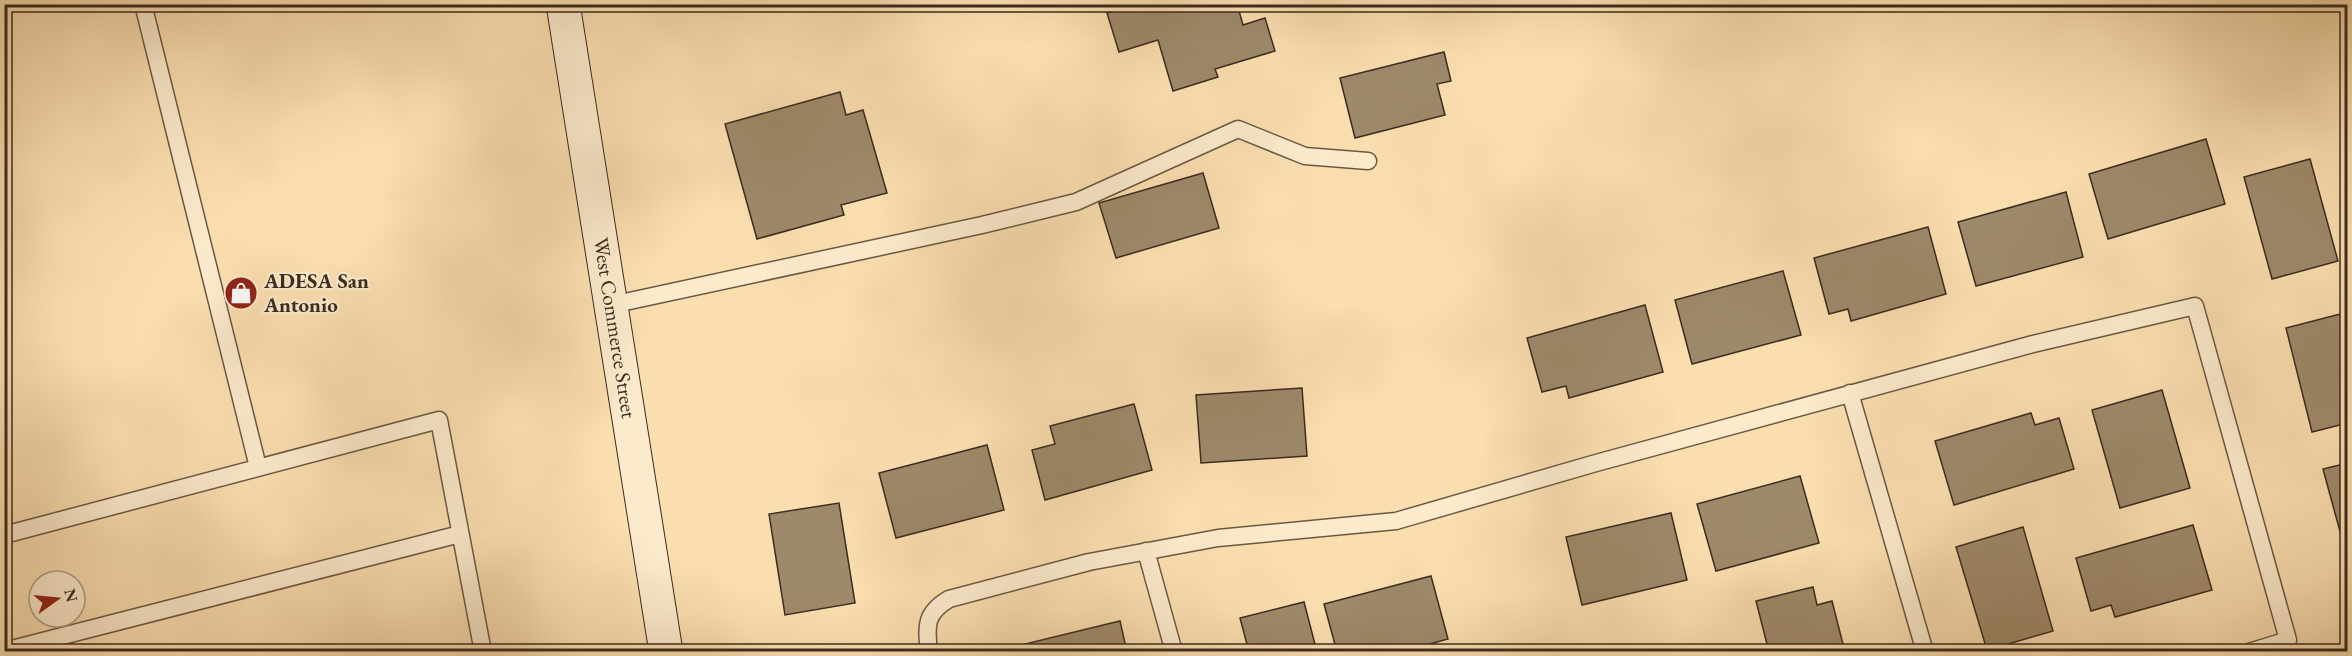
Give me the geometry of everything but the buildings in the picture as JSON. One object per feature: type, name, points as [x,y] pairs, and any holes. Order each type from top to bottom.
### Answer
[{"type":"main road","name":"West Commerce Street","points":[[563,4],[666,651]]},
{"type":"lane","points":[[143,4],[258,467]]},
{"type":"lane","points":[[611,305],[982,225],[1076,202],[1238,129],[1305,156],[1368,161]]},
{"type":"lane","points":[[929,651],[927,631],[929,619],[938,606],[949,599],[1089,562],[1218,538],[1396,521],[1850,393],[2033,344],[2195,306],[2288,640],[2249,651]]},
{"type":"lane","points":[[1850,393],[1925,651]]},
{"type":"lane","points":[[4,535],[439,420],[483,651]]},
{"type":"lane","points":[[4,651],[460,534]]},
{"type":"lane","points":[[1146,551],[1174,651]]},
{"type":"place","name":"ADESA San Antonio","points":[[241,293]]}]
